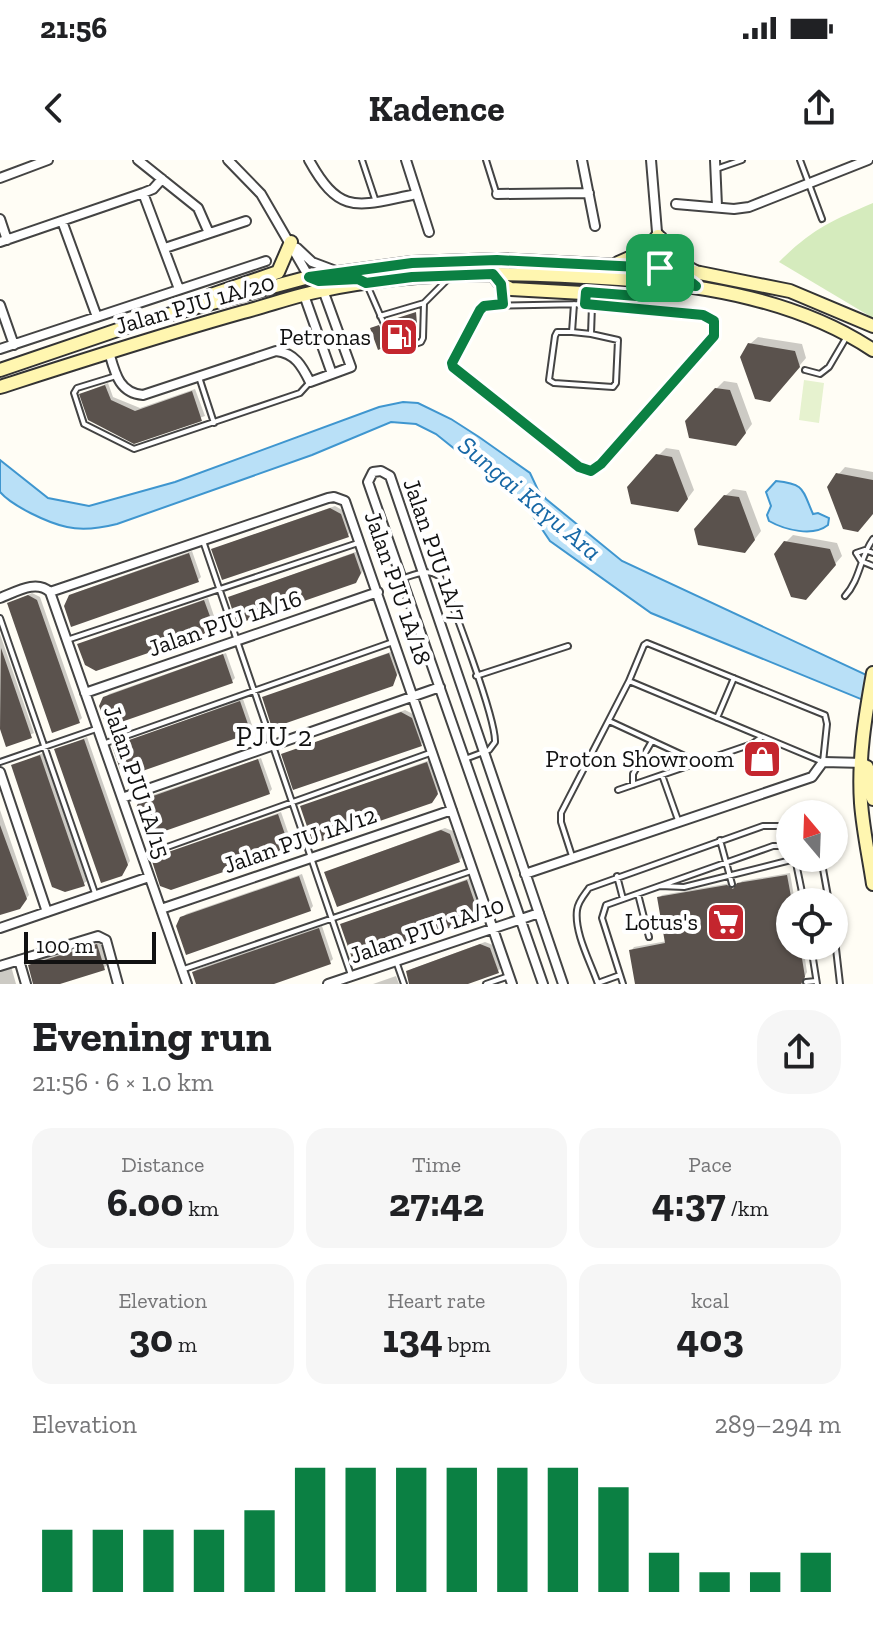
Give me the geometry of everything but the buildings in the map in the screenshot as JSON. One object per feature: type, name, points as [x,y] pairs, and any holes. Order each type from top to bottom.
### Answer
[{"type":"street","points":[[0,178],[48,160]]},
{"type":"street","points":[[138,160],[198,208],[209,233]]},
{"type":"street","points":[[228,160],[261,194],[309,277],[319,281],[358,279],[366,283]]},
{"type":"street","points":[[309,160],[325,186],[340,200],[350,203],[376,202],[417,194]]},
{"type":"street","points":[[406,160],[429,232]]},
{"type":"street","points":[[582,160],[595,226]]},
{"type":"street","points":[[497,279],[511,289],[588,300],[645,295],[691,285],[690,281],[670,278],[660,268],[651,160]]},
{"type":"street","points":[[676,204],[734,209],[749,207],[868,160]]},
{"type":"street","points":[[715,164],[717,206]]},
{"type":"street","points":[[0,219],[4,241],[143,193],[153,189],[162,179]]},
{"type":"street","points":[[143,193],[179,289]]},
{"type":"street","points":[[497,194],[589,193]]},
{"type":"street","points":[[62,221],[97,317]]},
{"type":"street","points":[[165,248],[246,221]]},
{"type":"street","points":[[658,221],[664,246],[671,256],[700,273]]},
{"type":"street","points":[[611,265],[632,259],[645,251],[658,236]]},
{"type":"street","points":[[291,242],[312,262],[326,269],[346,272]]},
{"type":"street","points":[[141,322],[158,312],[270,277],[282,267],[291,242]]},
{"type":"street","points":[[0,349],[266,261]]},
{"type":"street","name":"Jalan PJU 1A/20","points":[[0,370],[141,322],[309,277],[412,263],[483,261],[611,265],[700,273],[790,291],[873,326]]},
{"type":"street","name":"Jalan PJU 1A/20","points":[[0,387],[323,290],[451,275],[497,279],[574,276],[691,285],[762,301],[847,335],[873,350]]},
{"type":"street","points":[[109,352],[116,376],[124,388],[133,394],[143,395],[281,350],[298,360],[310,382],[351,367],[323,290]]},
{"type":"street","points":[[304,295],[332,374]]},
{"type":"street","points":[[0,305],[14,345]]},
{"type":"street","name":"Jalan PJU 1A/7","points":[[543,984],[368,482],[373,472],[381,471],[390,476],[563,984]]},
{"type":"street","name":"Jalan PJU 1A/18","points":[[0,598],[35,586],[50,592],[334,497],[345,501],[510,980]]},
{"type":"street","name":"Jalan PJU 1A/15","points":[[50,592],[187,984]]},
{"type":"street","name":"Jalan PJU 1A/16","points":[[85,693],[378,592]]},
{"type":"street","points":[[873,673],[862,737],[862,806],[873,884]]},
{"type":"street","points":[[122,798],[440,687]]},
{"type":"street","points":[[525,874],[812,777],[823,762],[863,763]]},
{"type":"street","points":[[863,763],[873,794]]},
{"type":"street","points":[[0,772],[47,912]]},
{"type":"street","name":"Jalan PJU 1A/12","points":[[161,909],[452,810]]},
{"type":"street","points":[[0,928],[149,877]]},
{"type":"street","name":"Jalan PJU 1A/10","points":[[328,984],[539,913]]},
{"type":"street","points":[[0,966],[98,936],[106,940],[118,984]]},
{"type":"street","points":[[19,960],[26,984]]},
{"type":"lane","points":[[362,160],[376,202]]},
{"type":"lane","points":[[486,160],[497,194]]},
{"type":"lane","points":[[715,164],[742,160]]},
{"type":"lane","points":[[800,160],[822,219]]},
{"type":"lane","points":[[380,316],[424,303],[451,275]]},
{"type":"lane","points":[[497,279],[503,304]]},
{"type":"lane","points":[[366,283],[398,350],[421,342],[424,303]]},
{"type":"lane","points":[[588,300],[591,334]]},
{"type":"lane","points":[[588,300],[703,315],[712,318],[716,328],[714,336],[601,464],[591,471],[579,467],[453,367],[452,363],[484,306],[574,304],[588,300]]},
{"type":"lane","points":[[572,332],[574,304]]},
{"type":"lane","points":[[572,332],[618,340],[616,383],[613,387],[554,383],[549,380],[555,334],[572,332]]},
{"type":"lane","points":[[805,370],[820,374],[829,367],[847,335]]},
{"type":"lane","points":[[116,376],[74,391],[84,424],[134,449],[300,393],[310,382]]},
{"type":"lane","points":[[199,377],[214,423]]},
{"type":"lane","points":[[845,596],[861,569],[865,550],[873,539]]},
{"type":"lane","points":[[203,541],[351,976]]},
{"type":"lane","points":[[67,640],[361,542]]},
{"type":"lane","points":[[865,550],[873,553]]},
{"type":"lane","points":[[861,561],[873,566]]},
{"type":"lane","points":[[402,579],[422,572],[435,573],[443,582],[476,676],[495,737],[493,746],[465,759]]},
{"type":"lane","points":[[0,618],[96,896]]},
{"type":"lane","points":[[103,744],[395,641]]},
{"type":"lane","points":[[572,858],[561,813],[647,643],[825,715],[823,762],[629,681]]},
{"type":"lane","points":[[476,676],[568,646]]},
{"type":"lane","points":[[717,718],[734,678]]},
{"type":"lane","points":[[609,721],[694,763]]},
{"type":"lane","points":[[0,762],[98,728]]},
{"type":"lane","points":[[618,790],[752,744],[762,737]]},
{"type":"lane","points":[[633,785],[633,774],[652,741]]},
{"type":"lane","points":[[142,856],[433,752]]},
{"type":"lane","points":[[662,775],[678,822]]},
{"type":"lane","points":[[620,975],[598,983],[578,926],[579,902],[589,888],[720,840],[763,826],[776,826]]},
{"type":"lane","points":[[720,840],[732,884]]},
{"type":"lane","points":[[623,984],[602,913],[609,902],[776,846]]},
{"type":"lane","points":[[658,886],[684,887],[776,863]]},
{"type":"lane","points":[[182,970],[473,870]]},
{"type":"lane","points":[[617,876],[623,899]]},
{"type":"lane","points":[[638,894],[649,937]]},
{"type":"lane","points":[[806,982],[817,982],[813,960]]},
{"type":"lane","points":[[837,960],[840,984]]},
{"type":"lane","points":[[396,961],[404,984]]},
{"type":"lane","points":[[486,984],[510,980]]},
{"type":"green space","points":[[873,203],[873,318],[779,262],[823,227]]},
{"type":"green space","points":[[804,380],[824,383],[819,423],[799,420]]},
{"type":"water","name":"Sungai Kayu Ara","points":[[403,402],[418,403],[451,419],[530,473],[546,499],[622,561],[873,678],[873,704],[651,613],[550,541],[527,507],[436,434],[416,424],[391,422],[312,455],[99,528],[73,528],[50,522],[21,508],[0,492],[0,460],[48,498],[89,506],[175,482],[379,407]]},
{"type":"water","points":[[776,481],[798,486],[813,514],[829,518],[828,525],[815,531],[799,531],[769,521],[767,515],[771,506],[766,492]]},
{"type":"place","name":"Petronas","points":[[399,337]]},
{"type":"place","name":"Proton Showroom","points":[[762,759]]},
{"type":"place","name":"Lotus's","points":[[726,922]]},
{"type":"district","name":"PJU 2","points":[[275,736]]},
{"type":"route","points":[[497,260],[660,268],[670,278],[690,281],[696,286],[686,285],[637,296],[586,292],[585,304],[703,315],[712,318],[716,333],[601,464],[591,471],[579,467],[453,367],[452,363],[480,310],[484,306],[503,304],[501,284],[493,274],[412,277],[366,283],[358,279],[315,281],[309,277],[412,263],[497,260]]}]
